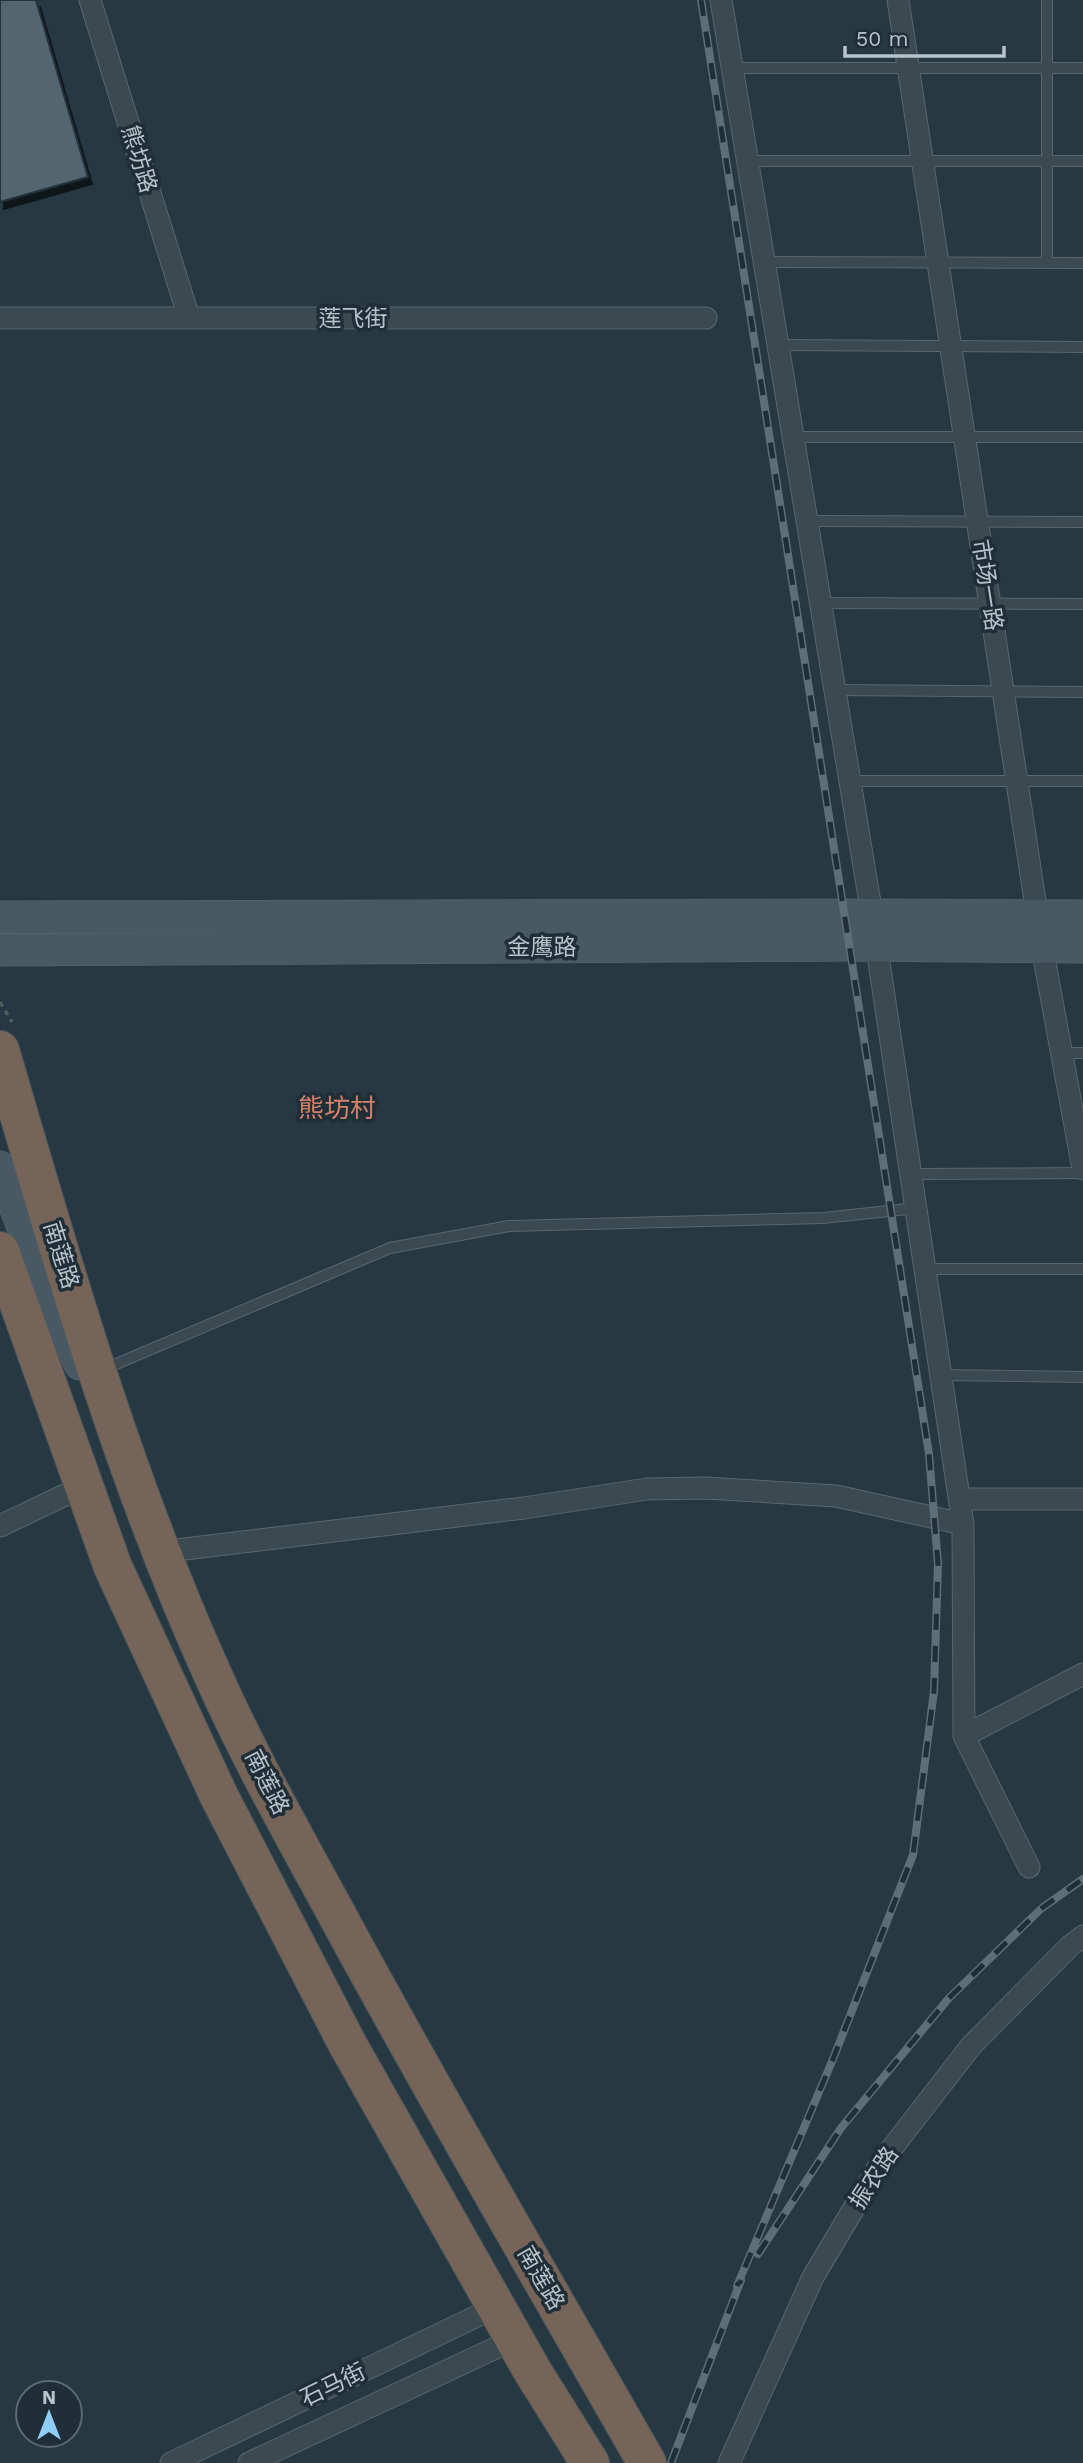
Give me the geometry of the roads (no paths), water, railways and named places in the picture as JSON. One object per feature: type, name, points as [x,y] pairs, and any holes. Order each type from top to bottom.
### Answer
[{"type":"highway","name":"南莲路","points":[[9,1041],[97,1372],[160,1552],[213,1676],[290,1828],[417,2062],[647,2463]]},
{"type":"highway","points":[[0,1251],[113,1567],[219,1796],[348,2045],[505,2323],[590,2463]]},
{"type":"street","name":"熊坊路","points":[[90,0],[189,318]]},
{"type":"street","points":[[721,0],[850,781],[960,1499],[963,1524],[964,1736],[1029,1867]]},
{"type":"street","name":"市场一路","points":[[898,0],[1042,947],[1083,1171]]},
{"type":"street","name":"莲飞街","points":[[0,318],[706,318]]},
{"type":"street","name":"金鹰路","points":[[0,950],[873,930],[1038,916],[1083,916]]},
{"type":"street","name":"金鹰路","points":[[0,917],[873,930],[1042,947],[1083,947]]},
{"type":"street","points":[[0,1167],[53,1306],[132,1476]]},
{"type":"street","points":[[0,1526],[84,1486]]},
{"type":"street","points":[[160,1552],[524,1508],[648,1489],[705,1488],[836,1496],[963,1524]]},
{"type":"street","points":[[960,1499],[1083,1499]]},
{"type":"street","points":[[964,1736],[1083,1674]]},
{"type":"street","name":"振农路","points":[[729,2463],[813,2277],[882,2161],[971,2046],[1083,1936]]},
{"type":"street","name":"石马街","points":[[171,2463],[505,2323]]},
{"type":"street","name":"石马街","points":[[249,2463],[505,2323]]},
{"type":"lane","points":[[1047,0],[1047,263]]},
{"type":"lane","points":[[732,68],[1083,68]]},
{"type":"lane","points":[[748,161],[1083,161]]},
{"type":"lane","points":[[764,262],[1083,263]]},
{"type":"lane","points":[[778,345],[1083,347]]},
{"type":"lane","points":[[793,436],[1083,437]]},
{"type":"lane","points":[[807,521],[1083,522]]},
{"type":"lane","points":[[820,603],[1083,604]]},
{"type":"lane","points":[[835,690],[1083,692]]},
{"type":"lane","points":[[850,781],[1083,781]]},
{"type":"lane","points":[[1061,1053],[1083,1053]]},
{"type":"lane","points":[[912,1174],[1083,1171]]},
{"type":"lane","points":[[97,1372],[390,1248],[509,1226],[824,1218],[917,1208]]},
{"type":"lane","points":[[926,1269],[1083,1269]]},
{"type":"lane","points":[[942,1375],[1083,1377]]},
{"type":"railway","points":[[701,0],[929,1454],[938,1564],[934,1691],[913,1855],[833,2059],[737,2286]]},
{"type":"railway","points":[[758,2254],[841,2128],[949,1998],[1042,1908],[1083,1879]]},
{"type":"railway","points":[[671,2463],[741,2280]]},
{"type":"district","name":"熊坊村","points":[[337,1108]]}]
